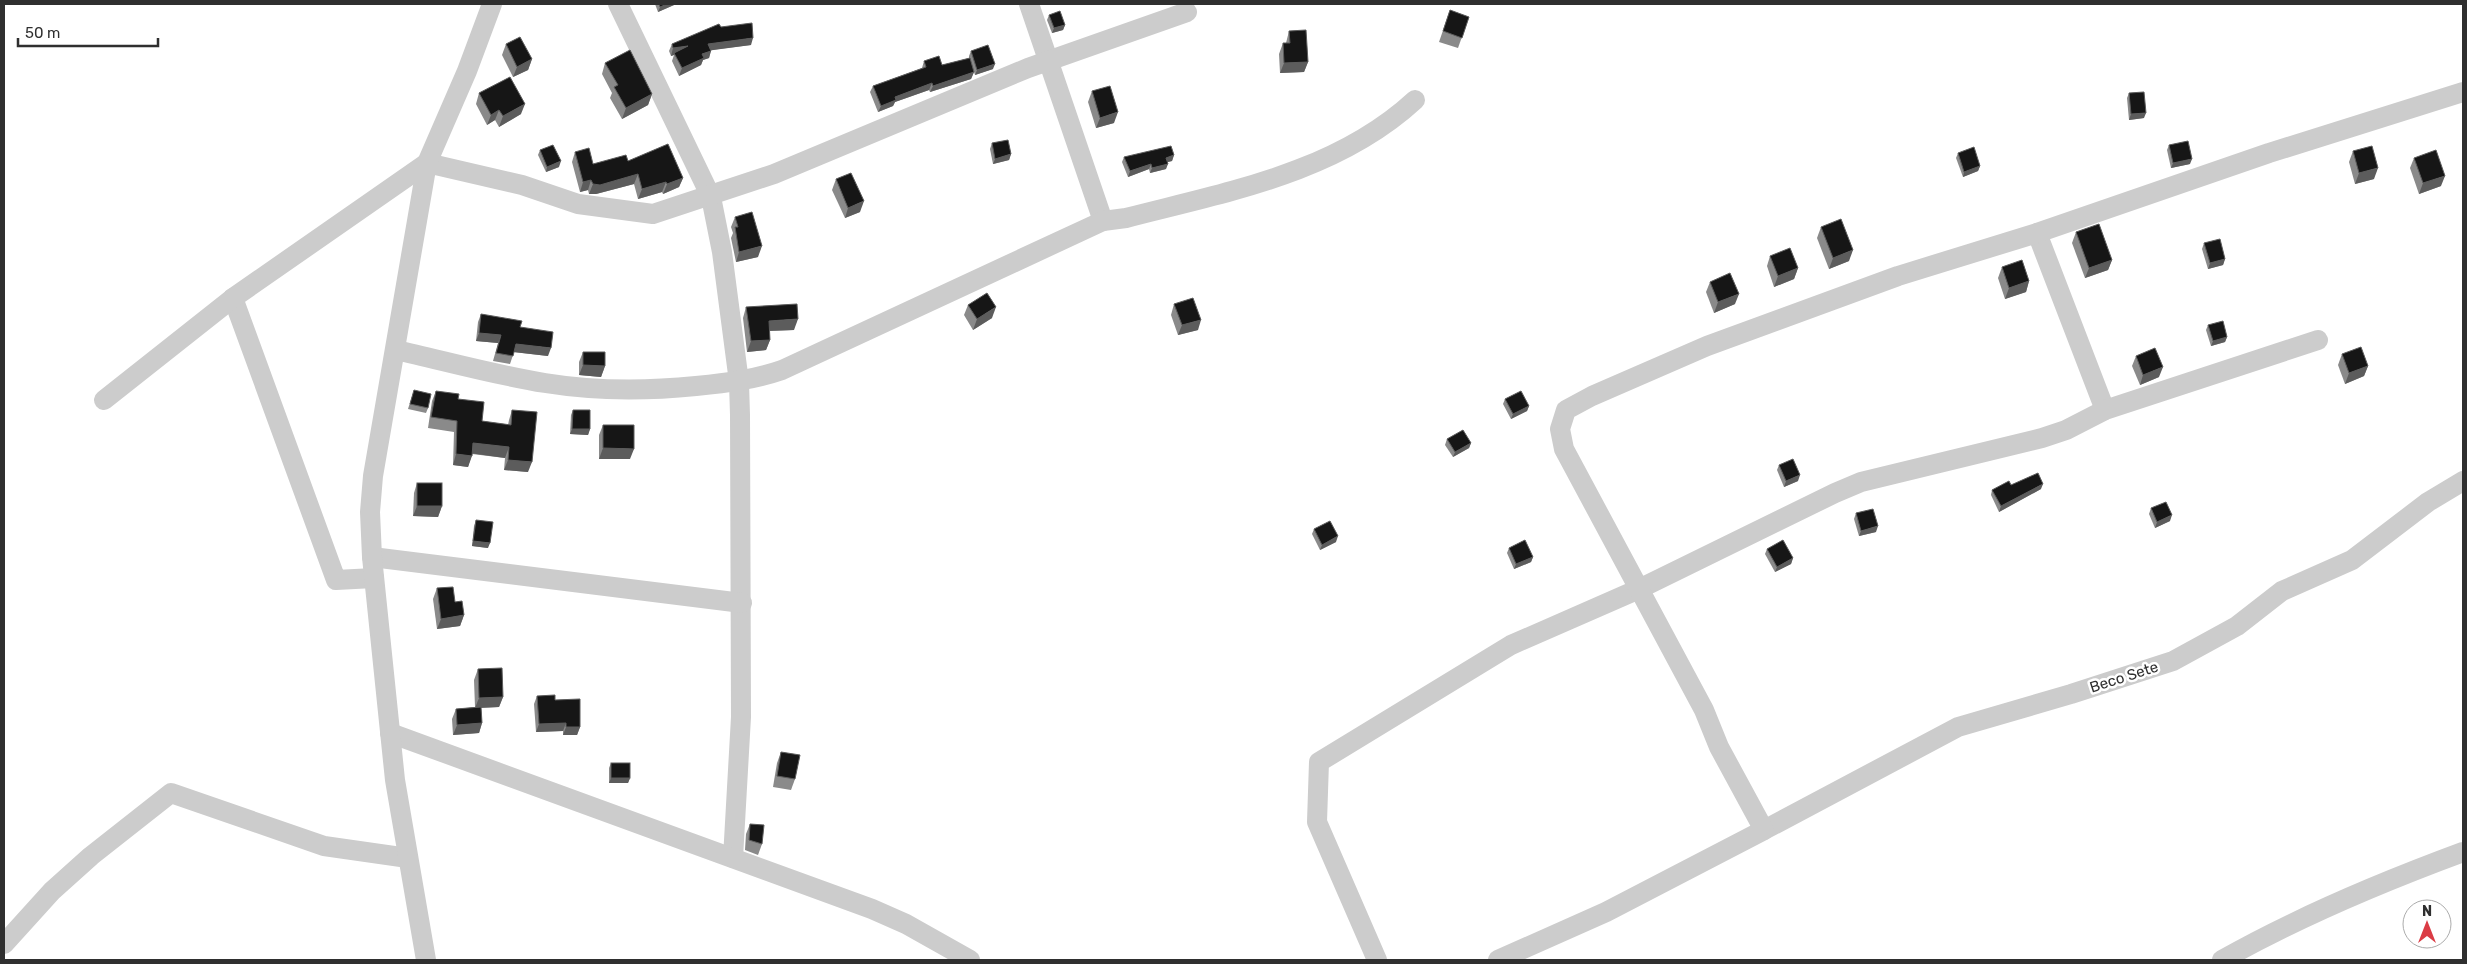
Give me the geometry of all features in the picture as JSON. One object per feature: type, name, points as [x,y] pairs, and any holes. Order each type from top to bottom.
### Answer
[{"type":"street","points":[[426,960],[395,780],[372,557],[370,512],[373,476],[427,162],[468,71],[492,4]]},
{"type":"street","points":[[618,4],[711,197],[722,252],[739,382],[742,603],[741,717],[733,858]]},
{"type":"street","points":[[1029,4],[1103,221]]},
{"type":"street","points":[[104,400],[233,298],[427,162],[522,185],[578,204],[653,214],[711,197],[774,174],[1049,61],[1187,12]]},
{"type":"street","points":[[1764,830],[1719,747],[1704,710],[1564,449],[1560,429],[1566,410],[1592,396],[1707,346],[1898,276],[2037,233],[2269,153],[2463,92]]},
{"type":"street","points":[[396,350],[544,383],[590,389],[658,389],[739,382],[782,370],[1103,221],[1126,218],[1282,178],[1314,164],[1369,134],[1400,114],[1415,100]]},
{"type":"street","points":[[2037,233],[2105,410]]},
{"type":"street","points":[[233,298],[336,580],[374,578]]},
{"type":"street","points":[[1377,960],[1317,822],[1319,762],[1511,645],[1640,589],[1861,482],[2042,438],[2066,430],[2105,410],[2318,340]]},
{"type":"street","name":"Beco Sete","points":[[1498,960],[1606,912],[1958,727],[2063,697],[2173,661],[2237,626],[2282,592],[2352,560],[2428,502],[2463,481]]},
{"type":"street","points":[[372,557],[742,603]]},
{"type":"street","points":[[390,733],[733,858],[906,924],[970,960]]},
{"type":"street","points":[[4,944],[52,891],[91,856],[172,793],[324,846],[408,858]]},
{"type":"street","points":[[2222,960],[2293,921],[2380,883],[2463,852]]},
{"type":"building","points":[[1450,10],[1469,17],[1462,38],[1443,31]]},
{"type":"building","points":[[1060,11],[1065,25],[1054,28],[1049,15]]},
{"type":"building","points":[[752,23],[753,38],[708,44],[711,51],[702,54],[704,58],[682,68],[674,53],[688,46],[673,48],[672,44],[719,24],[721,27]]},
{"type":"building","points":[[1306,30],[1308,62],[1284,63],[1283,43],[1290,43],[1289,31]]},
{"type":"building","points":[[520,37],[532,59],[517,67],[506,44]]},
{"type":"building","points":[[988,45],[995,64],[977,70],[971,51]]},
{"type":"building","points":[[630,50],[652,94],[626,108],[614,87],[618,85],[605,63]]},
{"type":"building","points":[[939,56],[942,65],[970,58],[974,72],[933,86],[932,83],[895,97],[896,100],[881,106],[873,86],[926,67],[924,61]]},
{"type":"building","points":[[510,77],[525,104],[503,116],[499,110],[491,115],[479,93]]},
{"type":"building","points":[[1110,86],[1118,112],[1100,118],[1092,91]]},
{"type":"building","points":[[2144,92],[2146,113],[2131,114],[2129,93]]},
{"type":"building","points":[[1008,140],[1011,154],[995,159],[992,143]]},
{"type":"building","points":[[2188,141],[2192,159],[2173,163],[2169,145]]},
{"type":"building","points":[[668,144],[683,178],[667,184],[666,182],[642,189],[638,174],[600,185],[593,184],[591,180],[583,182],[575,152],[589,148],[593,164],[626,155],[628,161]]},
{"type":"building","points":[[553,145],[561,161],[547,167],[540,150]]},
{"type":"building","points":[[1171,146],[1174,155],[1166,158],[1168,164],[1152,168],[1151,164],[1130,171],[1124,157]]},
{"type":"building","points":[[2372,146],[2378,168],[2359,173],[2353,151]]},
{"type":"building","points":[[1974,147],[1980,166],[1964,172],[1958,153]]},
{"type":"building","points":[[2436,150],[2445,176],[2423,183],[2414,158]]},
{"type":"building","points":[[851,173],[864,201],[848,208],[836,179]]},
{"type":"building","points":[[752,212],[762,246],[739,252],[735,227],[738,227],[735,217]]},
{"type":"building","points":[[1841,219],[1853,250],[1833,258],[1821,227]]},
{"type":"building","points":[[2099,224],[2112,260],[2089,268],[2076,232]]},
{"type":"building","points":[[2220,239],[2225,259],[2210,263],[2204,243]]},
{"type":"building","points":[[1790,248],[1798,268],[1778,276],[1770,256]]},
{"type":"building","points":[[2022,260],[2029,281],[2009,288],[2002,267]]},
{"type":"building","points":[[1730,273],[1739,294],[1718,302],[1710,282]]},
{"type":"building","points":[[987,293],[996,307],[977,319],[968,305]]},
{"type":"building","points":[[1193,298],[1201,320],[1182,325],[1174,304]]},
{"type":"building","points":[[797,304],[798,319],[769,321],[770,340],[751,341],[746,307]]},
{"type":"building","points":[[481,314],[522,321],[520,327],[553,332],[551,348],[516,344],[513,356],[496,353],[501,335],[479,333]]},
{"type":"building","points":[[2223,321],[2227,337],[2213,341],[2208,325]]},
{"type":"building","points":[[2361,347],[2368,366],[2349,373],[2342,354]]},
{"type":"building","points":[[2155,348],[2163,367],[2143,375],[2136,356]]},
{"type":"building","points":[[583,352],[605,352],[605,366],[583,365]]},
{"type":"building","points":[[414,390],[431,394],[428,408],[410,404]]},
{"type":"building","points":[[436,391],[459,394],[458,399],[484,402],[482,421],[511,425],[512,410],[537,412],[532,462],[508,460],[509,447],[473,443],[472,456],[456,454],[457,421],[431,417]]},
{"type":"building","points":[[1521,391],[1529,406],[1513,414],[1505,399]]},
{"type":"building","points":[[573,410],[590,410],[590,429],[572,429]]},
{"type":"building","points":[[603,425],[634,425],[634,449],[603,448]]},
{"type":"building","points":[[1463,430],[1471,443],[1455,452],[1447,439]]},
{"type":"building","points":[[1793,459],[1800,475],[1786,481],[1779,465]]},
{"type":"building","points":[[2038,473],[2043,484],[2001,506],[1992,490],[2009,481],[2011,485]]},
{"type":"building","points":[[417,483],[442,483],[442,506],[417,506]]},
{"type":"building","points":[[2166,502],[2172,515],[2157,522],[2151,508]]},
{"type":"building","points":[[1873,509],[1878,526],[1861,531],[1856,513]]},
{"type":"building","points":[[476,520],[493,522],[490,543],[473,541]]},
{"type":"building","points":[[1330,521],[1338,536],[1322,545],[1314,529]]},
{"type":"building","points":[[1525,540],[1533,557],[1516,564],[1509,548]]},
{"type":"building","points":[[1783,540],[1793,558],[1777,567],[1767,549]]},
{"type":"building","points":[[453,587],[455,602],[462,601],[464,615],[441,619],[437,588]]},
{"type":"building","points":[[502,668],[503,697],[479,698],[478,669]]},
{"type":"building","points":[[555,695],[555,700],[580,699],[580,727],[566,727],[566,723],[539,724],[537,696]]},
{"type":"building","points":[[481,707],[482,723],[457,725],[456,709]]},
{"type":"building","points":[[781,752],[800,755],[795,779],[777,776]]},
{"type":"building","points":[[611,763],[630,763],[630,778],[611,778]]},
{"type":"building","points":[[750,824],[764,825],[762,844],[749,840]]}]
